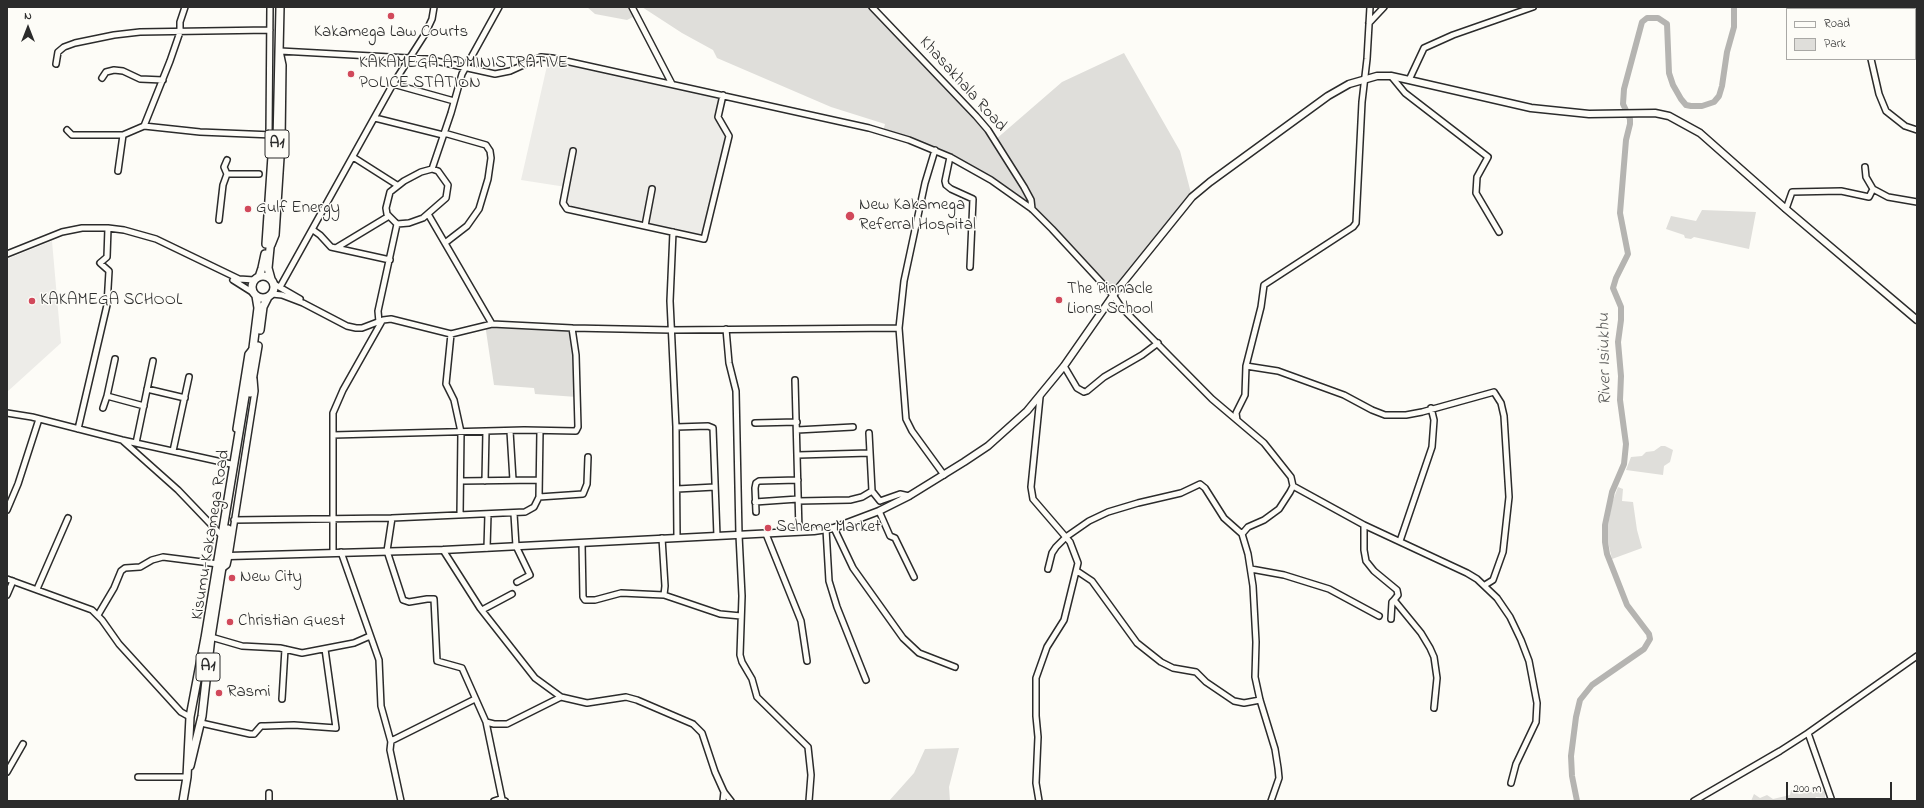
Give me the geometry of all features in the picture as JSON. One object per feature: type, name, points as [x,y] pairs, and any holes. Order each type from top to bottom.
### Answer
[{"type":"highway","name":"A1","points":[[256,278],[262,268],[266,240],[275,7]]},
{"type":"highway","name":"A1","points":[[275,283],[268,273],[276,187],[280,7]]},
{"type":"highway","points":[[266,276],[275,283],[270,296],[263,299],[254,294],[252,284],[256,278],[266,276]]},
{"type":"highway","name":"Kisumu-Kakamega Road","points":[[186,777],[201,723],[220,566],[222,536],[253,348],[258,308],[254,294]]},
{"type":"highway","name":"Kisumu-Kakamega Road","points":[[183,801],[190,717],[220,566],[254,374],[263,307],[270,296]]},
{"type":"highway","points":[[192,706],[203,708]]},
{"type":"main road","points":[[229,556],[442,550],[677,537],[766,534],[834,528],[879,511],[909,496],[988,446],[1013,425],[1040,398],[1113,295],[1192,197],[1210,182],[1328,96],[1349,84],[1364,79],[1391,76],[1531,108],[1589,114],[1663,114],[1683,122],[1700,133],[1786,210],[1917,320]]},
{"type":"street","points":[[144,126],[163,80],[180,32],[180,22],[185,7]]},
{"type":"street","points":[[67,130],[72,135],[122,135],[144,126],[200,132],[271,135],[270,7]]},
{"type":"street","points":[[434,7],[429,25],[393,84],[313,230],[275,283],[312,307],[348,326],[356,328],[362,328],[391,319],[400,320],[450,334],[492,324],[572,328],[672,330],[899,328]]},
{"type":"street","points":[[432,169],[462,74],[499,7]]},
{"type":"street","points":[[632,7],[672,84]]},
{"type":"street","name":"Khasakhala Road","points":[[872,7],[988,130],[1024,187],[1032,209]]},
{"type":"street","points":[[1237,420],[1236,413],[1245,395],[1246,366],[1261,307],[1264,285],[1353,227],[1356,223],[1364,79],[1368,59],[1370,7]]},
{"type":"street","points":[[1369,23],[1384,7]]},
{"type":"street","points":[[1409,80],[1424,48],[1453,35],[1533,7]]},
{"type":"street","points":[[56,64],[57,56],[60,50],[75,43],[123,34],[270,30]]},
{"type":"street","points":[[280,51],[432,60],[489,73],[502,73],[533,60],[545,57],[869,128],[935,150],[950,157],[991,180],[1032,209],[1113,295],[1121,306],[1212,399],[1264,444],[1278,459],[1291,478],[1292,486],[1279,509],[1264,520],[1248,527],[1242,534]]},
{"type":"street","points":[[1871,60],[1879,94],[1886,111],[1905,126],[1917,130]]},
{"type":"street","points":[[102,78],[106,72],[114,70],[123,71],[140,79],[163,80]]},
{"type":"street","points":[[1391,76],[1405,93],[1488,157],[1477,177],[1476,193],[1499,232]]},
{"type":"street","points":[[393,84],[454,101]]},
{"type":"street","points":[[573,151],[563,203],[564,206],[567,208],[704,239],[729,136],[718,118],[723,95]]},
{"type":"street","points":[[375,118],[486,145],[490,151],[491,158],[488,179],[479,209],[467,226],[445,243]]},
{"type":"street","points":[[118,171],[122,135]]},
{"type":"street","points":[[935,150],[925,183],[904,280],[899,328],[906,419],[912,431],[944,475]]},
{"type":"street","points":[[352,157],[397,185]]},
{"type":"street","points":[[950,157],[945,181],[946,186],[973,199],[970,267]]},
{"type":"street","points":[[219,220],[223,185],[226,174],[224,167],[227,160]]},
{"type":"street","points":[[1865,166],[1866,177],[1873,189],[1888,197],[1917,202]]},
{"type":"street","points":[[432,169],[438,171],[444,176],[448,185],[446,198],[428,214],[409,222],[397,224],[389,216],[386,208],[390,192],[397,185],[421,172],[432,169]]},
{"type":"street","points":[[226,174],[259,174]]},
{"type":"street","points":[[645,226],[652,189]]},
{"type":"street","points":[[1786,210],[1792,192],[1841,192],[1869,197],[1873,189]]},
{"type":"street","points":[[428,214],[492,324]]},
{"type":"street","points":[[336,248],[389,216]]},
{"type":"street","points":[[333,552],[333,413],[336,404],[381,321],[378,311],[397,224]]},
{"type":"street","points":[[7,254],[62,232],[82,228],[108,228],[124,230],[156,239],[239,279],[256,278]]},
{"type":"street","points":[[78,428],[107,306],[109,271],[100,262],[106,260],[107,257],[108,228]]},
{"type":"street","points":[[313,230],[320,235],[329,246],[390,260]]},
{"type":"street","points":[[673,232],[670,301],[676,427],[677,537]]},
{"type":"street","points":[[216,268],[254,294]]},
{"type":"street","points":[[270,296],[282,295],[312,307]]},
{"type":"street","points":[[333,435],[510,430],[574,431],[578,429],[576,355],[572,328]]},
{"type":"street","points":[[726,329],[729,363],[736,391],[741,616],[740,655],[742,662],[752,679],[757,697],[808,747],[811,775],[809,801]]},
{"type":"street","points":[[450,334],[446,384],[454,400],[461,432],[460,515]]},
{"type":"street","points":[[1064,366],[1075,386],[1084,392],[1104,377],[1142,355],[1158,343]]},
{"type":"street","points":[[231,483],[229,476],[230,464],[248,354],[253,348]]},
{"type":"street","points":[[103,408],[107,396],[114,359]]},
{"type":"street","points":[[136,442],[153,361]]},
{"type":"street","points":[[1246,366],[1278,371],[1344,395],[1372,410],[1386,415],[1406,415],[1494,392],[1501,404],[1506,434],[1509,497],[1503,552],[1493,580],[1485,585]]},
{"type":"street","points":[[98,615],[114,588],[120,571],[125,568],[140,567],[152,560],[163,557],[220,566],[227,565],[255,391],[254,374]]},
{"type":"street","points":[[173,452],[189,377]]},
{"type":"street","points":[[795,380],[799,531]]},
{"type":"street","points":[[147,389],[185,398]]},
{"type":"street","points":[[107,396],[144,406]]},
{"type":"street","points":[[1039,801],[1036,783],[1038,737],[1036,716],[1036,678],[1047,647],[1064,620],[1077,571],[1077,556],[1066,537],[1033,499],[1031,486],[1040,398]]},
{"type":"street","points":[[1400,542],[1432,447],[1434,420],[1431,408]]},
{"type":"street","points":[[7,414],[39,419],[122,440],[230,464]]},
{"type":"street","points":[[7,510],[18,484],[39,419]]},
{"type":"street","points":[[755,423],[797,422]]},
{"type":"street","points":[[676,427],[708,426],[713,428],[717,536]]},
{"type":"street","points":[[797,430],[853,427]]},
{"type":"street","points":[[510,430],[513,480]]},
{"type":"street","points":[[485,481],[486,431]]},
{"type":"street","points":[[234,520],[392,518],[514,514],[530,510],[539,497],[540,431]]},
{"type":"street","points":[[868,433],[872,491],[880,501],[900,494],[909,496]]},
{"type":"street","points":[[122,440],[178,490],[222,536]]},
{"type":"street","points":[[798,455],[870,453]]},
{"type":"street","points":[[539,497],[583,494],[587,484],[588,457]]},
{"type":"street","points":[[461,481],[539,480]]},
{"type":"street","points":[[756,512],[754,488],[756,483],[759,481],[798,480]]},
{"type":"street","points":[[1048,569],[1052,553],[1056,547],[1066,537],[1089,521],[1108,512],[1181,493],[1200,484],[1208,492],[1224,518],[1242,534],[1251,569],[1256,642],[1255,677],[1260,700],[1275,750],[1279,778],[1271,801]]},
{"type":"street","points":[[1292,486],[1364,525],[1467,573],[1485,585],[1497,598],[1510,617],[1522,640],[1529,661],[1535,690],[1536,722],[1516,764],[1511,783]]},
{"type":"street","points":[[677,489],[715,487]]},
{"type":"street","points":[[755,502],[850,500],[862,497],[872,491]]},
{"type":"street","points":[[879,511],[890,536],[895,538],[914,577]]},
{"type":"street","points":[[487,548],[488,514]]},
{"type":"street","points":[[514,514],[516,546],[530,574],[517,582]]},
{"type":"street","points":[[37,589],[68,518]]},
{"type":"street","points":[[392,518],[387,551],[404,601],[409,602],[430,598],[434,600],[437,661],[462,668],[486,722],[503,800],[494,801]]},
{"type":"street","points":[[1364,525],[1364,550],[1366,561],[1374,571],[1398,590],[1398,595],[1392,602],[1391,619]]},
{"type":"street","points":[[834,528],[853,568],[904,638],[919,653],[954,667]]},
{"type":"street","points":[[826,529],[829,581],[837,607],[866,680]]},
{"type":"street","points":[[766,534],[801,621],[807,661]]},
{"type":"street","points":[[662,538],[665,586],[664,594]]},
{"type":"street","points":[[582,543],[583,597],[585,600],[595,600],[621,593],[664,594],[720,614],[741,616]]},
{"type":"street","points":[[442,550],[482,610],[535,678],[561,697],[587,703],[626,697],[637,700],[692,724],[702,733],[715,772],[724,792],[731,801]]},
{"type":"street","points":[[341,552],[379,660],[381,706],[391,742],[390,750],[401,801]]},
{"type":"street","points":[[1251,569],[1284,575],[1329,590],[1380,616]]},
{"type":"street","points":[[1077,571],[1092,582],[1137,643],[1161,662],[1173,668],[1196,672],[1206,682],[1234,701],[1244,703],[1260,700]]},
{"type":"street","points":[[7,579],[88,608],[98,615],[119,644],[181,712],[190,717]]},
{"type":"street","points":[[7,595],[13,581]]},
{"type":"street","points":[[482,610],[512,594]]},
{"type":"street","points":[[1394,600],[1421,633],[1434,657],[1437,678],[1434,708]]},
{"type":"street","points":[[211,637],[242,646],[285,649],[302,653],[354,643],[370,636]]},
{"type":"street","points":[[282,699],[285,649]]},
{"type":"street","points":[[201,723],[250,734],[257,732],[258,728],[264,726],[294,725],[336,728],[325,649]]},
{"type":"street","points":[[1694,801],[1780,752],[1917,656]]},
{"type":"street","points":[[486,722],[494,724],[507,724],[561,697]]},
{"type":"street","points":[[391,742],[398,737],[475,699]]},
{"type":"street","points":[[1808,733],[1832,801]]},
{"type":"street","points":[[7,772],[23,744]]},
{"type":"street","points":[[138,777],[186,777]]},
{"type":"street","points":[[723,801],[724,792]]},
{"type":"street","points":[[269,793],[269,801]]},
{"type":"shaded area","points":[[549,57],[723,95],[718,115],[728,132],[704,238],[568,208],[565,206],[566,187],[521,180]]},
{"type":"shaded area","name":"KAKAMEGA SCHOOL","points":[[52,241],[61,343],[7,392],[7,259]]},
{"type":"green space","points":[[587,7],[632,7],[637,15],[627,20],[595,14]]},
{"type":"green space","points":[[642,7],[871,7],[995,140],[1062,82],[1124,53],[1180,151],[1192,197],[1113,295],[1033,209],[946,155],[883,132],[885,124],[831,107],[717,58],[713,50],[682,33]]},
{"type":"green space","points":[[1702,210],[1756,212],[1749,249],[1694,237],[1691,239],[1685,238],[1684,235],[1666,229],[1671,216],[1696,221]]},
{"type":"green space","points":[[485,324],[572,328],[577,397],[535,394],[534,388],[494,385]]},
{"type":"green space","points":[[1661,446],[1665,446],[1673,450],[1670,462],[1664,466],[1663,475],[1626,470],[1631,457],[1642,456],[1646,452],[1654,451]]},
{"type":"green space","points":[[1618,487],[1623,489],[1622,501],[1633,502],[1637,530],[1642,548],[1612,559],[1608,542],[1608,525],[1612,503]]},
{"type":"green space","points":[[959,748],[949,787],[950,801],[889,801],[914,773],[925,749]]},
{"type":"green space","points":[[1791,790],[1794,790],[1799,794],[1823,790],[1825,792],[1825,798],[1816,797],[1813,801],[1751,801],[1754,794],[1760,798],[1767,795],[1773,799],[1790,795]]},
{"type":"waterway","name":"River Isiukhu","points":[[1577,801],[1572,776],[1571,756],[1576,717],[1580,700],[1592,685],[1644,649],[1650,639],[1649,634],[1627,605],[1607,554],[1605,542],[1605,525],[1612,492],[1624,464],[1626,444],[1620,400],[1621,376],[1618,342],[1621,307],[1613,288],[1616,278],[1628,254],[1620,213],[1626,140],[1630,124],[1630,119],[1623,104],[1624,89],[1642,22],[1647,18],[1658,18],[1667,24],[1669,73],[1673,85],[1681,99],[1686,105],[1691,106],[1702,106],[1714,102],[1719,96],[1722,86],[1727,52],[1734,27],[1734,7]]},
{"type":"place","name":"Kakamega Law Courts","points":[[391,16]]},
{"type":"place","name":"KAKAMEGA ADMINISTRATIVE POLICE STATION","points":[[351,74]]},
{"type":"place","name":"Gulf Energy","points":[[248,209]]},
{"type":"place","name":"New Kakamega Referral Hospital","points":[[850,216]]},
{"type":"place","name":"The Pinnacle Lions School","points":[[1059,300]]},
{"type":"place","name":"KAKAMEGA SCHOOL","points":[[32,301]]},
{"type":"place","name":"Scheme Market","points":[[768,528]]},
{"type":"place","name":"New City","points":[[232,578]]},
{"type":"place","name":"Christian Guest","points":[[230,622]]},
{"type":"place","name":"Rasmi","points":[[219,693]]}]
